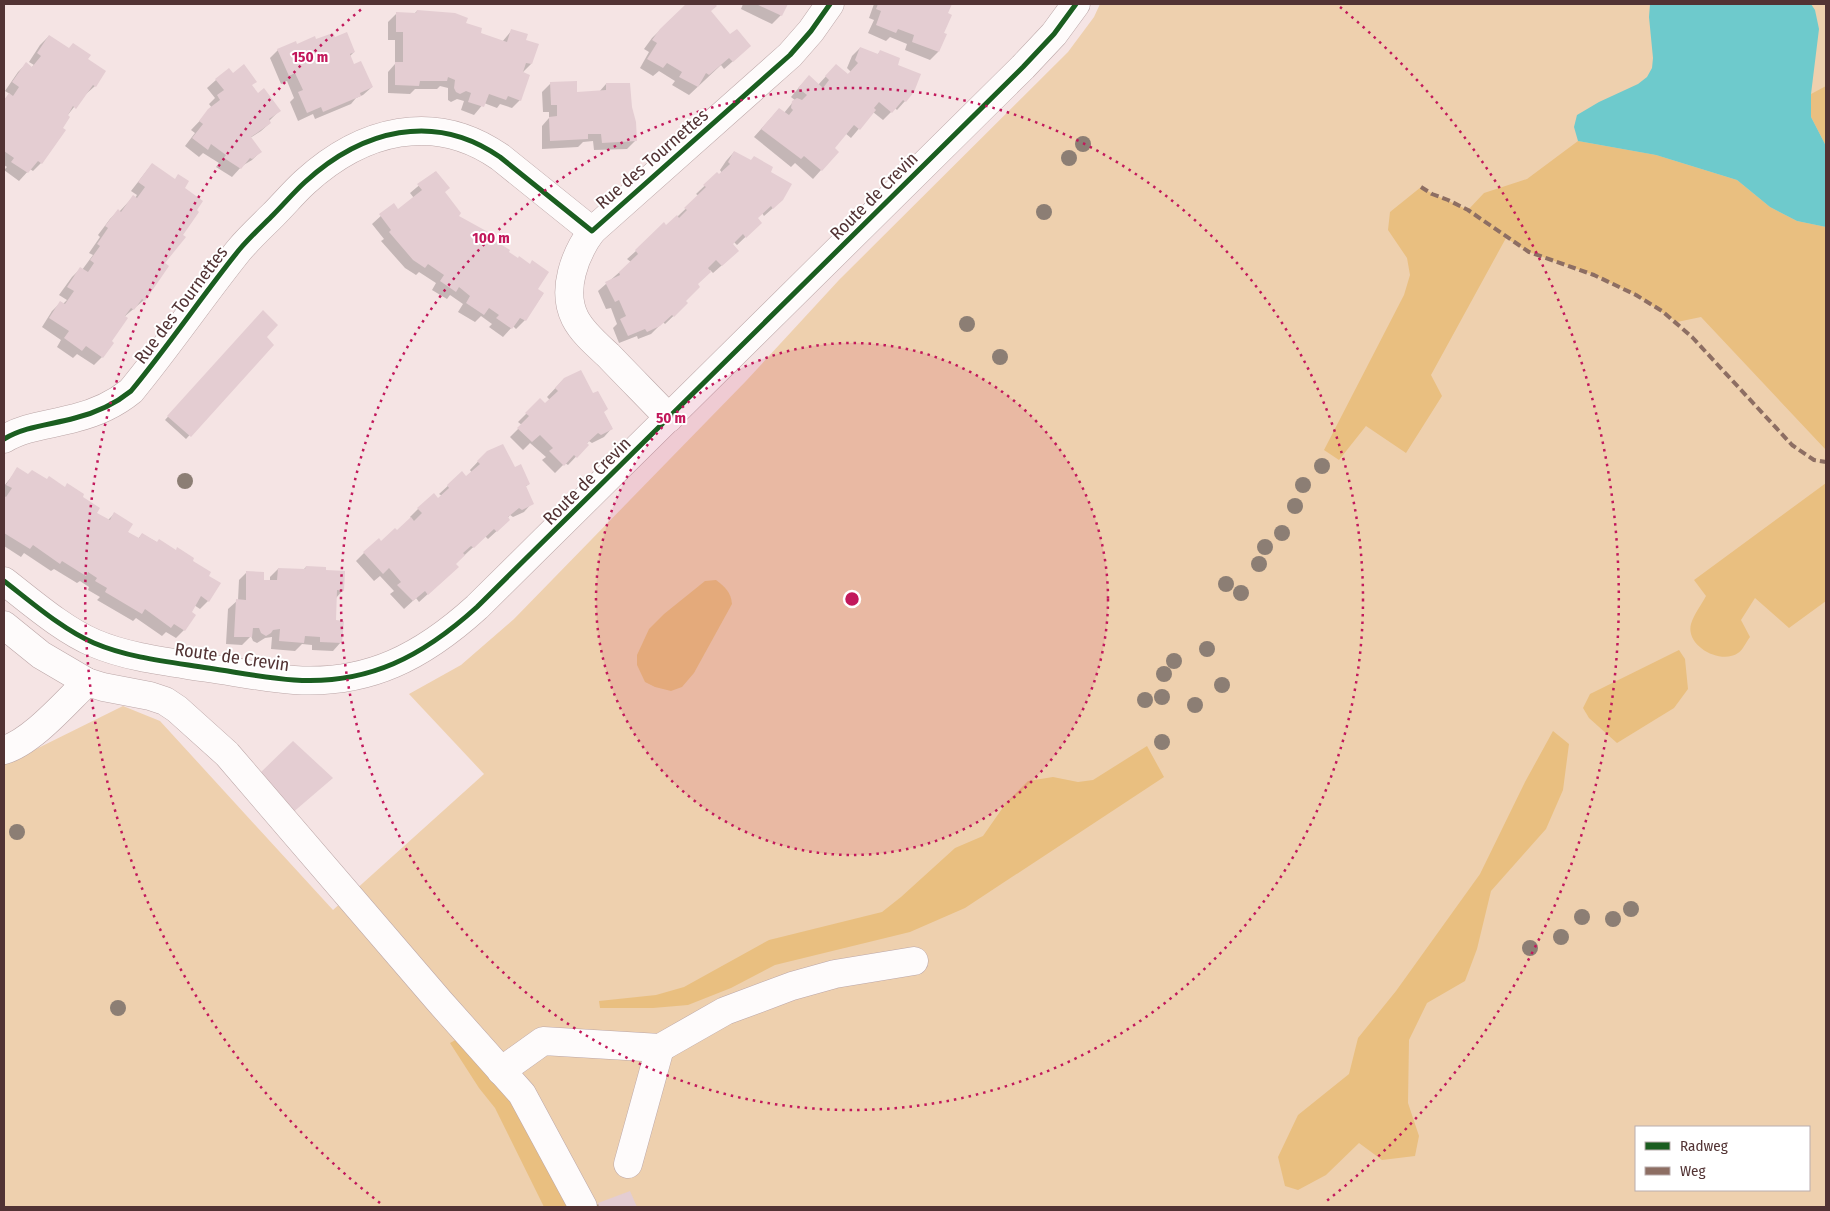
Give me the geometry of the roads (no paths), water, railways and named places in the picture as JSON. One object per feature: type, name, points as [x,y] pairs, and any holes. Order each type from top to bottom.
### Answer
[{"type":"street","name":"Rue des Tournettes","points":[[670,418],[591,338],[575,317],[570,296],[574,267],[581,245],[592,231],[778,66],[811,31],[830,4]]},
{"type":"street","name":"Route de Crevin","points":[[4,580],[75,633],[92,642],[110,649],[162,660],[294,680],[320,680],[355,677],[371,673],[413,655],[458,625],[670,418],[1023,67],[1054,34],[1076,4]]},
{"type":"street","name":"Rue des Tournettes","points":[[4,439],[26,428],[75,418],[96,411],[112,404],[132,391],[240,249],[305,181],[332,161],[359,145],[384,135],[402,131],[426,130],[446,132],[467,138],[500,157],[592,231]]},
{"type":"street","points":[[4,625],[41,655],[87,682],[165,701],[177,709],[227,754],[434,995],[522,1094],[583,1207]]},
{"type":"street","points":[[4,750],[15,745],[42,726],[87,682]]},
{"type":"street","points":[[501,1071],[543,1041],[660,1048],[725,1011],[792,986],[835,974],[914,961]]},
{"type":"street","points":[[628,1164],[660,1048]]},
{"type":"water","points":[[1650,4],[1811,4],[1815,10],[1819,29],[1811,94],[1811,117],[1826,146],[1826,227],[1797,221],[1770,207],[1737,180],[1656,155],[1578,141],[1574,127],[1577,115],[1599,102],[1638,84],[1647,77],[1652,68]]}]
